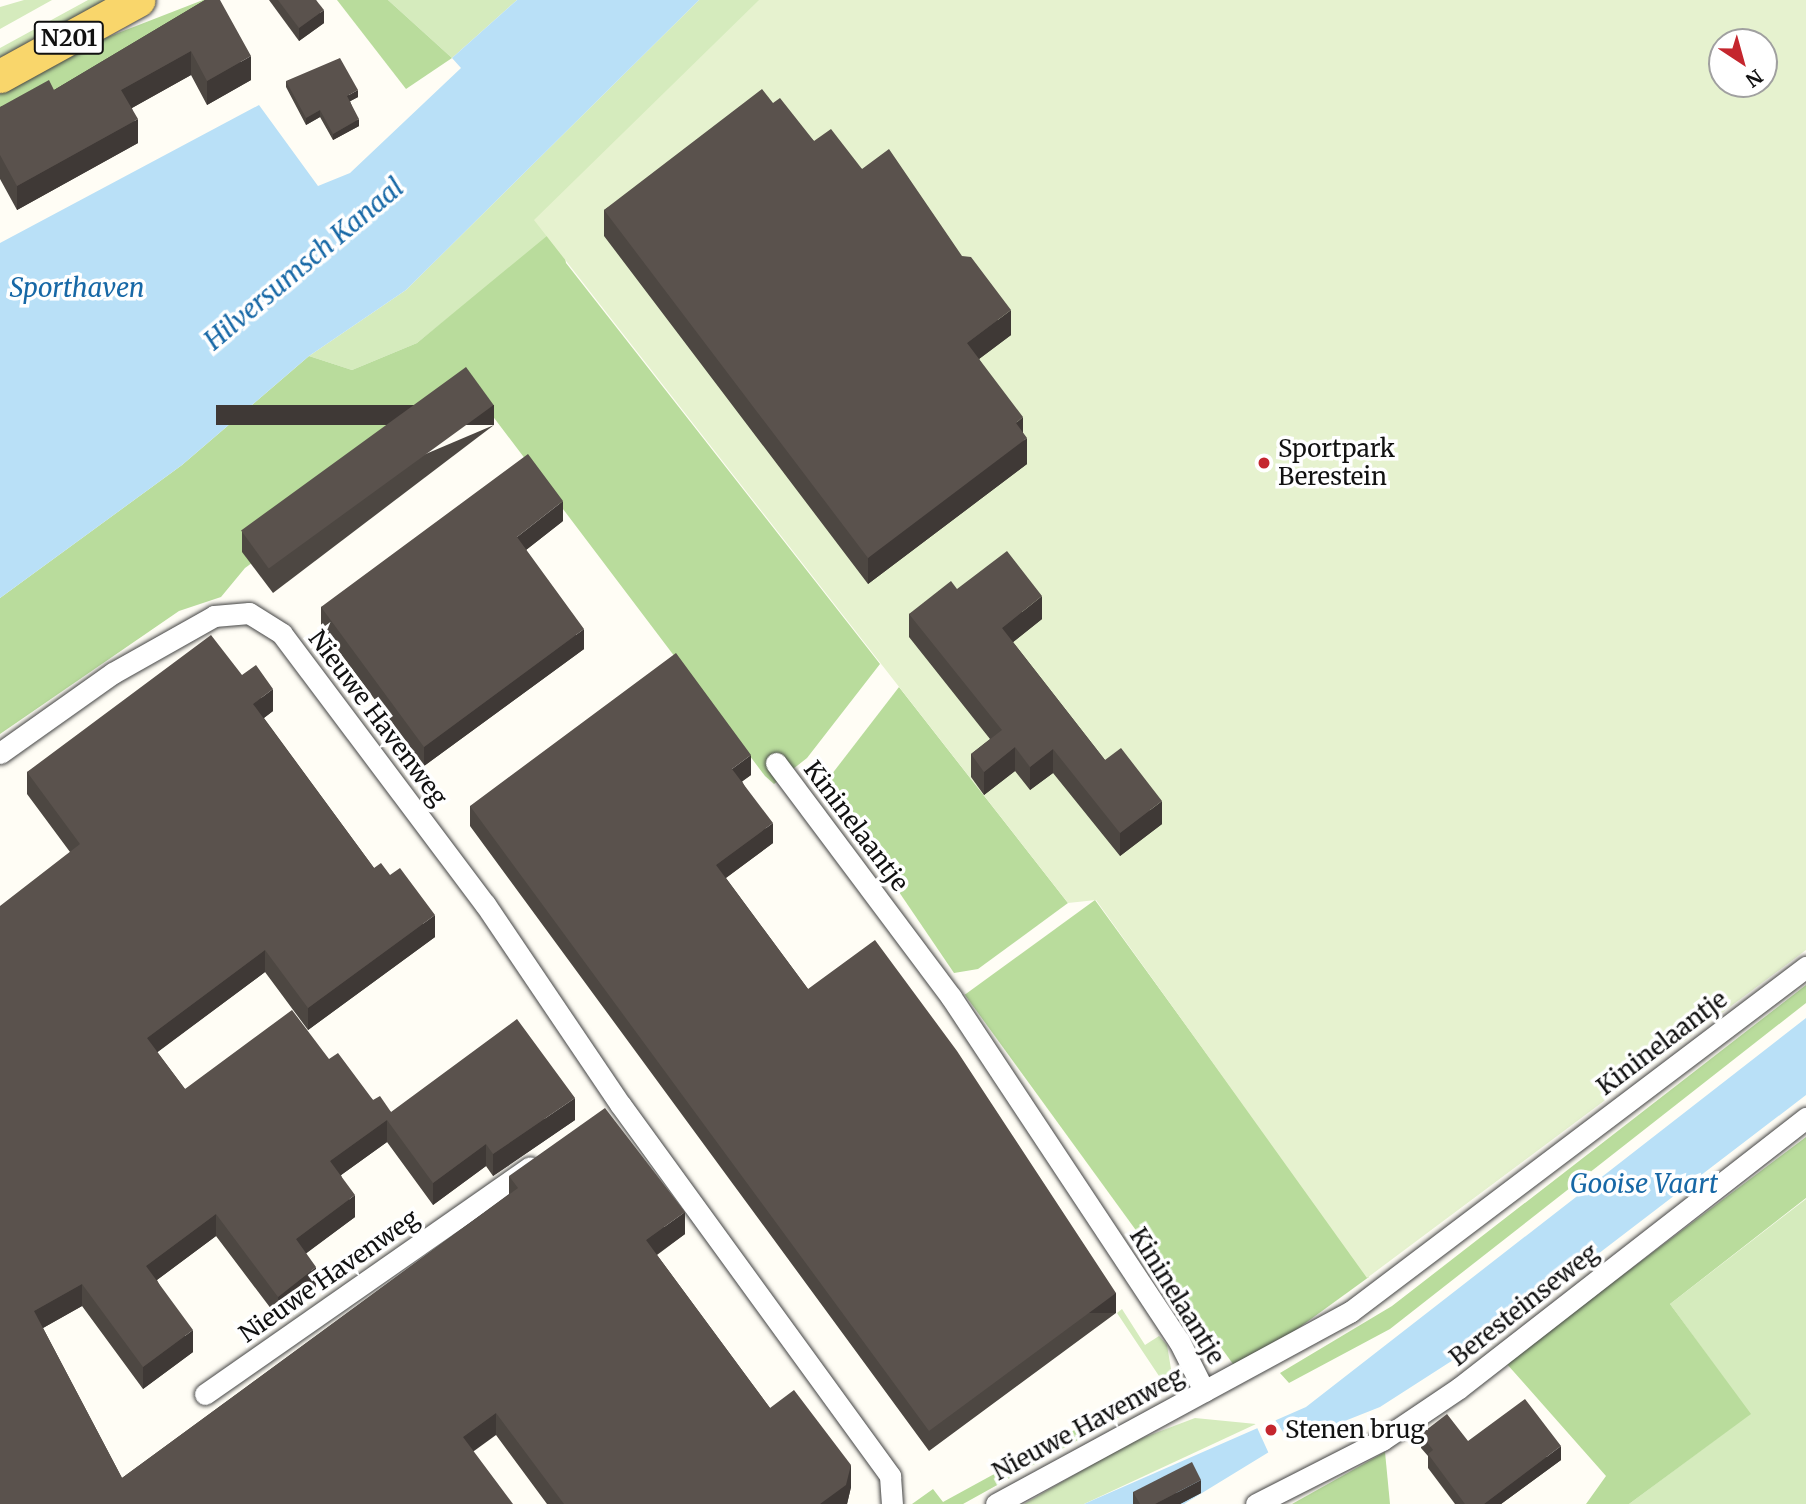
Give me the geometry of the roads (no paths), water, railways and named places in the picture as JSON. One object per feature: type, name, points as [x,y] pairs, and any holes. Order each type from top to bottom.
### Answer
[{"type":"main road","name":"N201","points":[[0,76],[138,0]]},
{"type":"street","name":"Nieuwe Havenweg","points":[[0,753],[147,654],[214,617],[250,613],[282,634],[485,904],[620,1104],[890,1476],[892,1504]]},
{"type":"street","name":"Kininelaantje","points":[[776,763],[951,997],[1179,1341],[1204,1391],[1350,1312],[1806,967]]},
{"type":"street","points":[[597,1120],[620,1104]]},
{"type":"street","name":"Beresteinseweg","points":[[1256,1504],[1382,1440],[1459,1388],[1806,1118]]},
{"type":"street","name":"Nieuwe Havenweg","points":[[205,1394],[553,1151]]},
{"type":"street","name":"Nieuwe Havenweg","points":[[996,1504],[1204,1391]]},
{"type":"water","points":[[517,0],[699,0],[406,290],[309,356],[182,465],[0,598],[0,243],[259,105],[318,186],[350,173],[461,68],[452,58]]},
{"type":"water","name":"Gooise Vaart","points":[[1806,1018],[1806,1095],[1492,1335],[1380,1407],[1317,1432],[1283,1435],[1268,1443],[1269,1452],[1184,1504],[1084,1504],[1306,1407]]},
{"type":"place","name":"Sportpark Berestein","points":[[1264,463]]},
{"type":"place","name":"Stenen brug","points":[[1271,1430]]},
{"type":"water label","name":"Hilversumsch Kanaal","points":[[304,264]]},
{"type":"water label","name":"Sporthaven","points":[[77,288]]}]
